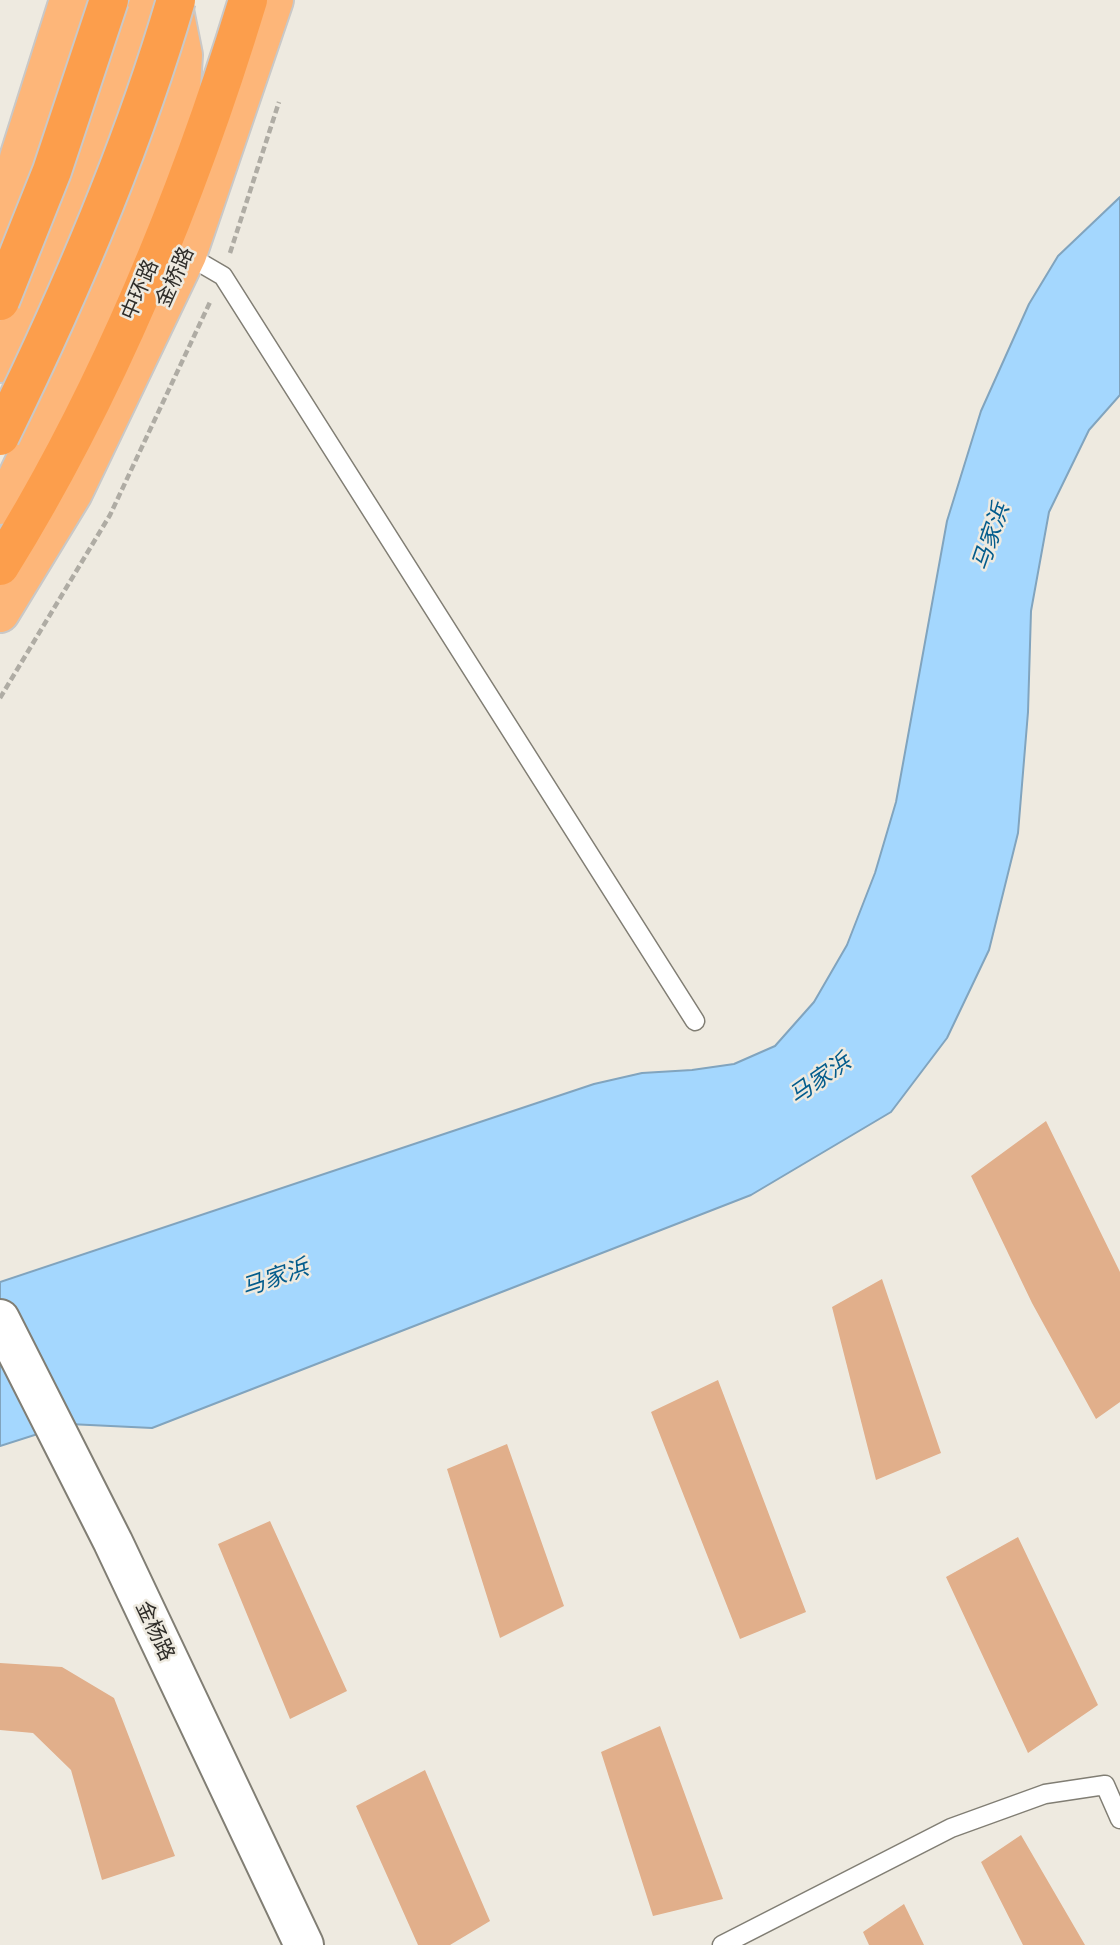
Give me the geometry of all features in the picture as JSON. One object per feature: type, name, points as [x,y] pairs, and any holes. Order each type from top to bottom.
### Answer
[{"type":"highway","points":[[12,308],[52,171],[108,0]]},
{"type":"highway","points":[[0,418],[18,362],[83,257],[161,49],[174,0]]},
{"type":"highway","name":"中环路","points":[[0,566],[47,491],[144,284],[226,70],[247,0]]},
{"type":"highway","points":[[0,436],[18,362]]},
{"type":"main road","points":[[12,308],[85,196],[150,0]]},
{"type":"main road","points":[[0,505],[15,482],[80,345],[130,230],[181,87],[183,55],[174,0]]},
{"type":"main road","name":"金桥路","points":[[0,613],[74,493],[187,255],[274,0]]},
{"type":"main road","points":[[18,362],[12,308],[11,195],[60,6]]},
{"type":"main road","points":[[80,345],[85,196]]},
{"type":"street","name":"金杨路","points":[[0,1319],[113,1542],[304,1945]]},
{"type":"lane","points":[[187,255],[223,276],[695,1021]]},
{"type":"lane","points":[[722,1945],[951,1828],[1045,1794],[1105,1784],[1120,1819]]},
{"type":"water","name":"马家浜","points":[[1120,197],[1120,395],[1089,430],[1049,512],[1031,611],[1028,712],[1018,833],[989,950],[947,1038],[891,1112],[751,1195],[152,1428],[69,1424],[0,1446],[0,1282],[594,1084],[642,1073],[734,1064],[775,1046],[814,1002],[847,945],[875,873],[896,802],[947,521],[981,411],[1029,304],[1058,256]]},
{"type":"building","points":[[1046,1121],[1120,1272],[1120,1402],[1096,1419],[1032,1303],[971,1176]]},
{"type":"building","points":[[882,1279],[941,1453],[876,1480],[832,1307]]},
{"type":"building","points":[[718,1380],[806,1612],[740,1639],[651,1412]]},
{"type":"building","points":[[507,1444],[564,1606],[500,1638],[447,1469]]},
{"type":"building","points":[[270,1521],[347,1691],[290,1719],[218,1544]]},
{"type":"building","points":[[1018,1537],[1098,1705],[1028,1753],[946,1577]]},
{"type":"building","points":[[0,1663],[62,1667],[114,1698],[175,1856],[102,1880],[71,1770],[33,1733],[0,1730]]},
{"type":"building","points":[[660,1726],[723,1899],[653,1916],[601,1752]]},
{"type":"building","points":[[425,1770],[490,1921],[450,1945],[418,1945],[356,1806]]},
{"type":"building","points":[[1021,1835],[1085,1945],[1023,1945],[981,1862]]},
{"type":"building","points":[[904,1904],[924,1945],[869,1945],[863,1932]]}]
